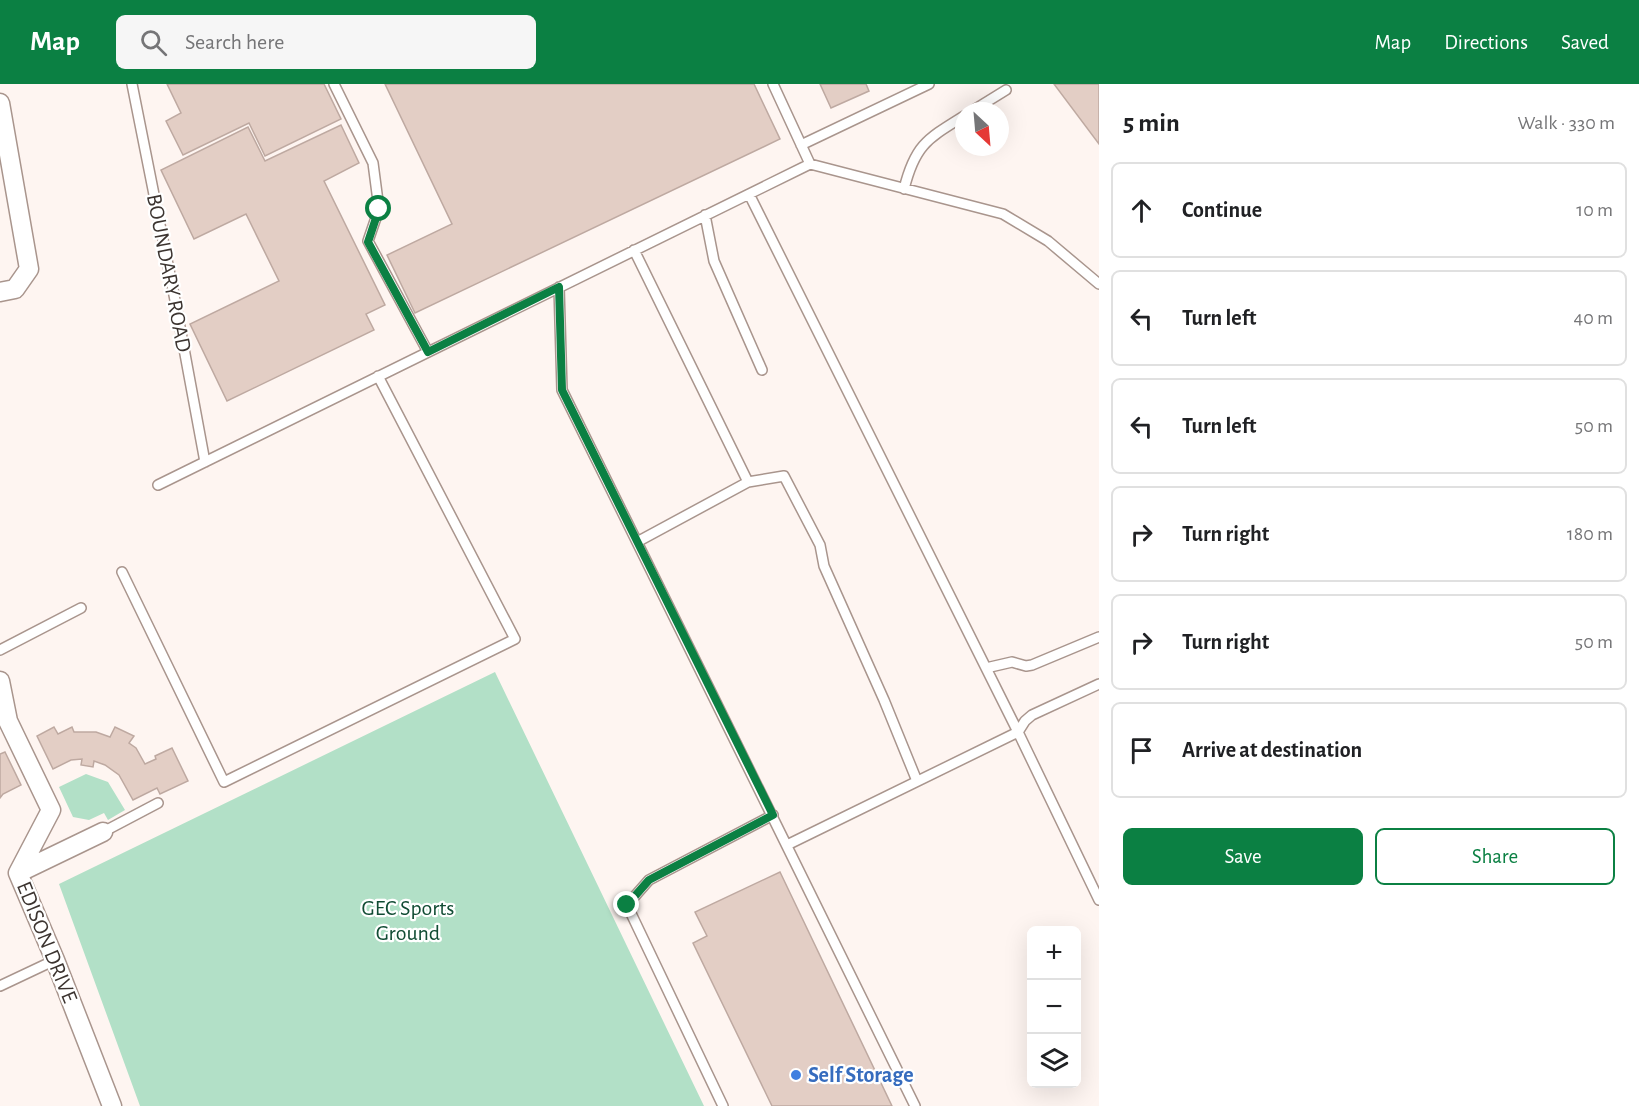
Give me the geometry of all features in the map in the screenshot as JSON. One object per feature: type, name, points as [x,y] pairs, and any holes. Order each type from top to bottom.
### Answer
[{"type":"street","points":[[0,103],[29,269],[15,289],[0,292]]},
{"type":"street","name":"EDISON DRIVE","points":[[0,681],[8,721],[51,810],[18,873],[112,1106]]},
{"type":"street","points":[[18,873],[103,832]]},
{"type":"lane","name":"BOUNDARY ROAD","points":[[132,84],[205,462]]},
{"type":"lane","points":[[334,84],[373,163],[379,209],[368,242],[428,352]]},
{"type":"lane","points":[[773,84],[810,164]]},
{"type":"lane","points":[[801,145],[929,84]]},
{"type":"lane","points":[[987,102],[1006,90]]},
{"type":"lane","points":[[904,189],[910,163],[923,144],[955,122]]},
{"type":"lane","points":[[158,485],[810,164],[1003,214],[1048,241],[1099,284]]},
{"type":"lane","points":[[749,194],[1018,732],[1099,900]]},
{"type":"lane","points":[[705,215],[714,261],[762,370]]},
{"type":"lane","points":[[634,250],[748,482]]},
{"type":"lane","points":[[559,287],[562,390],[915,1106]]},
{"type":"lane","points":[[122,572],[224,782],[515,639],[378,376]]},
{"type":"lane","points":[[637,542],[748,482],[784,476],[820,545],[824,566],[884,700],[917,781]]},
{"type":"lane","points":[[0,650],[81,608]]},
{"type":"lane","points":[[986,668],[1012,662],[1026,666],[1032,665],[1099,637]]},
{"type":"lane","points":[[787,845],[1018,732],[1032,715],[1099,684]]},
{"type":"lane","points":[[103,832],[158,803]]},
{"type":"lane","points":[[723,1106],[627,905],[649,880],[773,815]]},
{"type":"lane","points":[[0,986],[55,960]]},
{"type":"green space","name":"GEC Sports Ground","points":[[495,672],[704,1106],[140,1106],[59,884]]},
{"type":"green space","points":[[86,774],[108,782],[125,810],[108,820],[104,813],[89,820],[73,817],[59,787]]},
{"type":"building","points":[[167,84],[324,84],[341,119],[265,156],[249,123],[183,155],[166,121],[181,113]]},
{"type":"building","points":[[385,84],[754,84],[780,139],[415,313],[387,255],[452,224]]},
{"type":"building","points":[[820,84],[866,84],[869,91],[831,108]]},
{"type":"building","points":[[1054,84],[1099,84],[1099,144]]},
{"type":"building","points":[[341,125],[359,163],[324,181],[385,305],[366,314],[374,330],[227,401],[190,324],[279,281],[246,214],[194,239],[161,170],[248,127],[265,161]]},
{"type":"building","points":[[54,727],[58,734],[72,727],[74,732],[96,732],[110,737],[115,727],[134,736],[129,743],[136,748],[145,764],[172,748],[188,781],[160,794],[157,788],[133,800],[119,775],[105,765],[94,761],[93,767],[81,765],[82,759],[71,760],[53,769],[37,736]]},
{"type":"building","points":[[5,752],[21,785],[3,794],[0,798],[0,754]]},
{"type":"building","points":[[780,872],[892,1106],[772,1106],[693,943],[707,936],[695,912]]},
{"type":"place","name":"Self Storage","points":[[796,1075]]},
{"type":"route","points":[[379,209],[368,242],[428,352],[559,287],[562,390],[773,815],[649,880],[627,905]]}]
